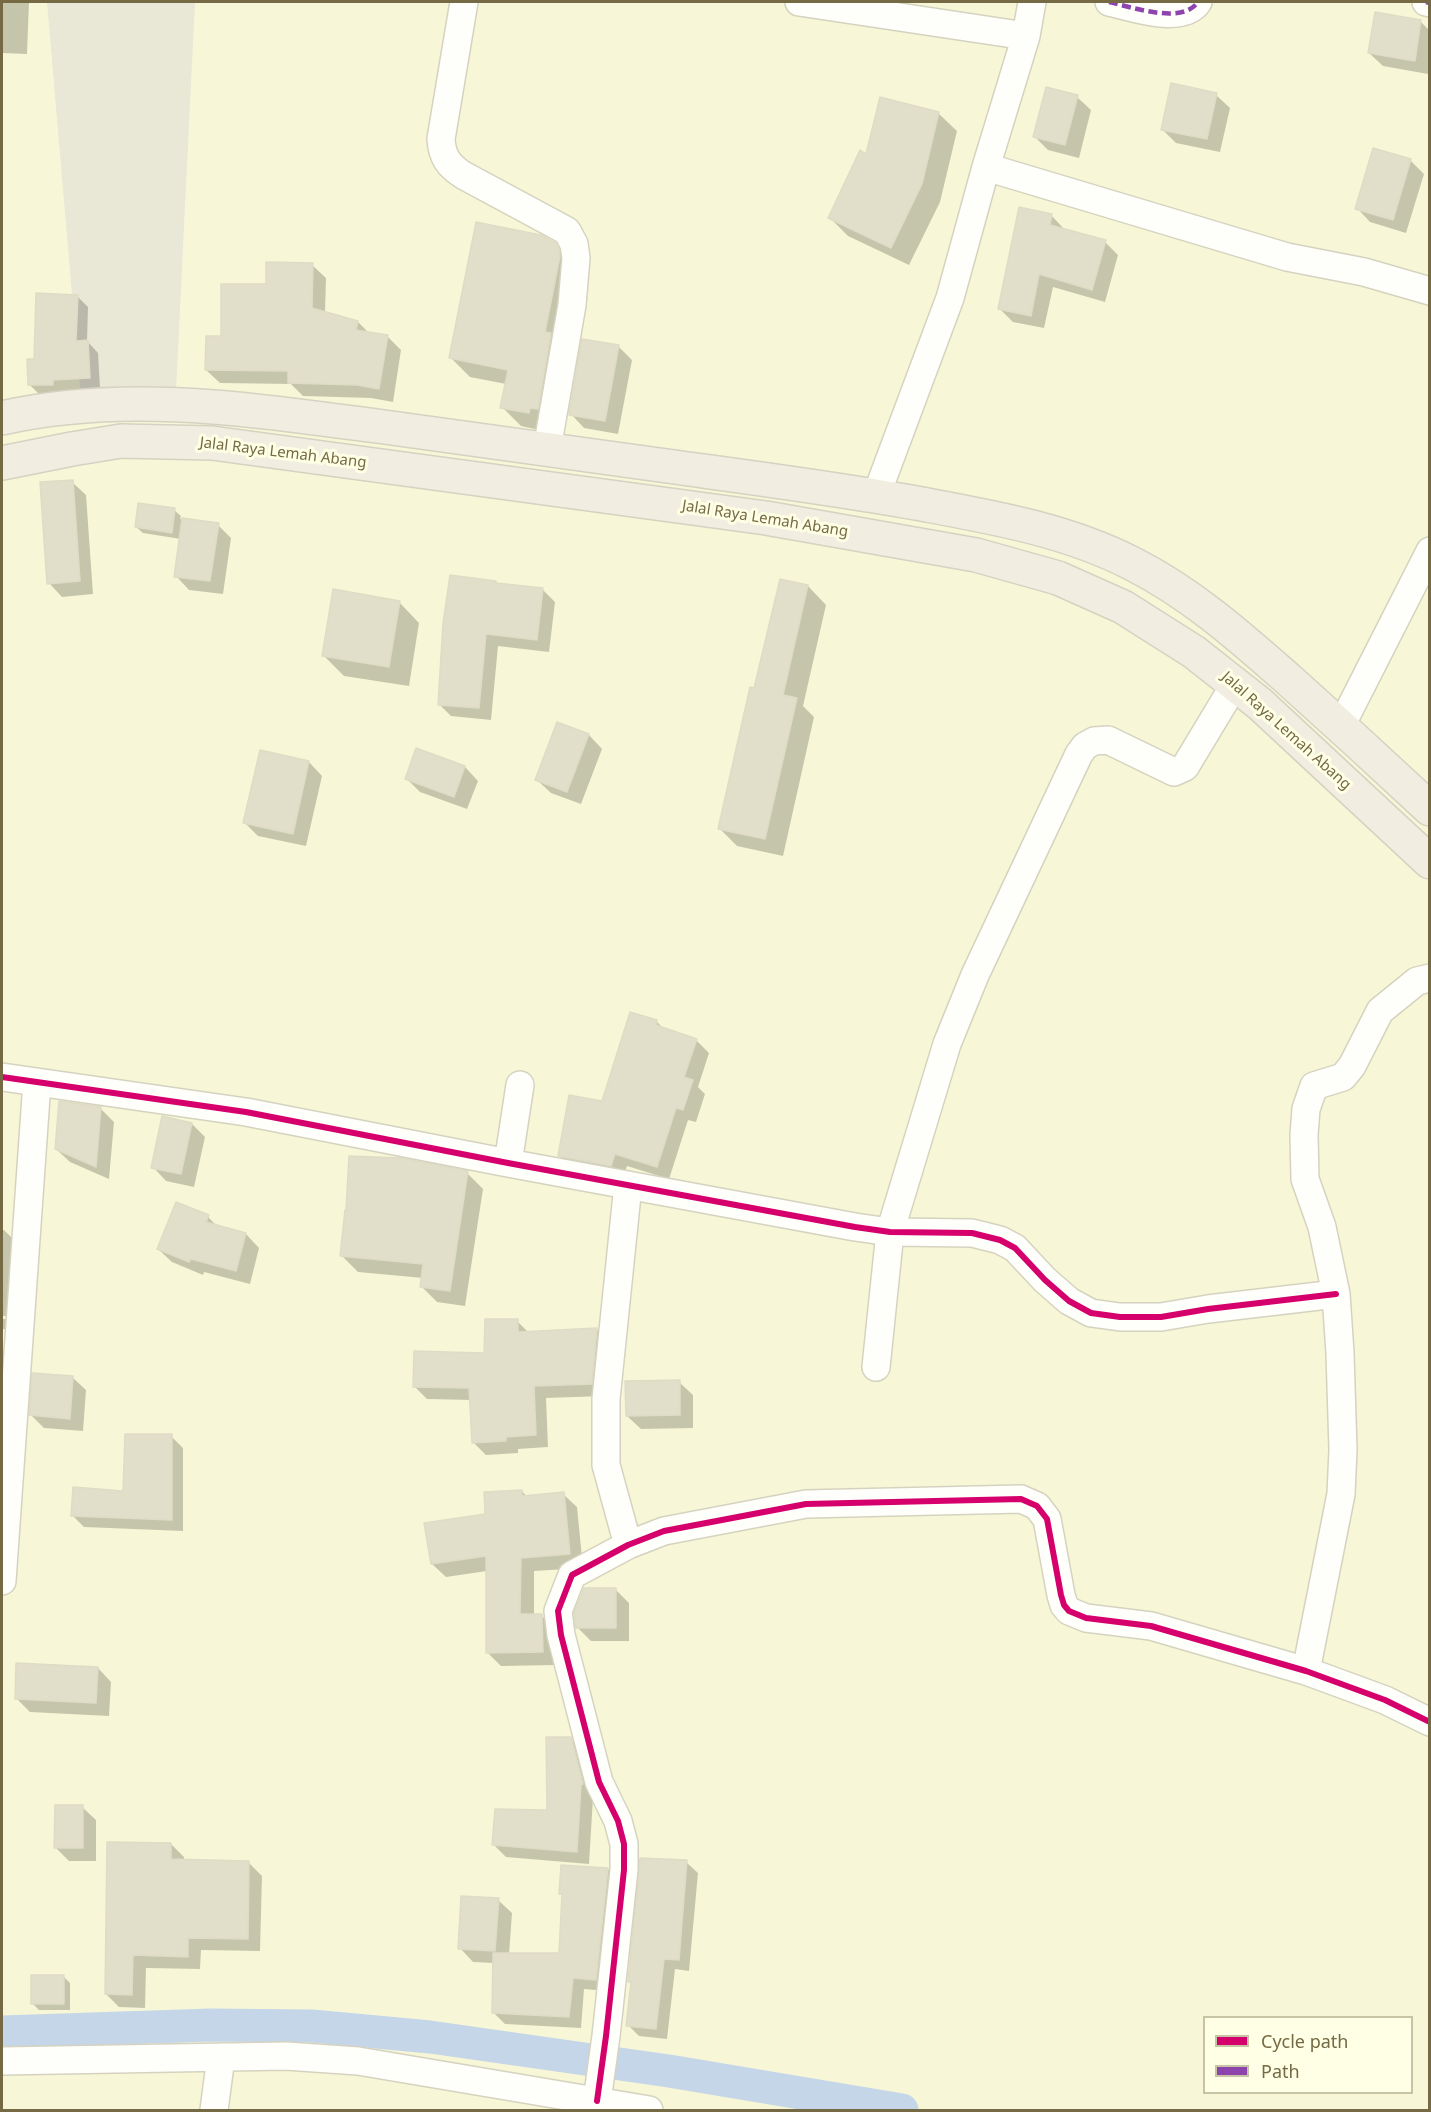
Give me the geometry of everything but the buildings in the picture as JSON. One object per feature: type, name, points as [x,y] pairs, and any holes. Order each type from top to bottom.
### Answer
[{"type":"highway","points":[[2,418],[24,413],[118,403],[199,406],[292,415],[876,496],[1008,519],[1078,540],[1132,564],[1188,596],[1233,630],[1430,809]]},
{"type":"highway","name":"Jalal Raya Lemah Abang","points":[[2,463],[72,448],[121,441],[212,443],[766,518],[976,555],[1058,578],[1123,607],[1194,652],[1260,704],[1430,862]]},
{"type":"street","points":[[464,2],[441,139],[444,157],[450,167],[463,175],[567,231],[574,244],[576,258],[572,305],[547,449]]},
{"type":"street","points":[[799,2],[1026,36]]},
{"type":"street","points":[[876,496],[950,298],[986,167],[1026,36],[1032,2]]},
{"type":"street","points":[[1109,2],[1177,14],[1194,7],[1198,2]]},
{"type":"street","points":[[986,167],[1287,257],[1364,272],[1430,291]]},
{"type":"street","points":[[1341,726],[1430,551]]},
{"type":"street","points":[[876,1367],[890,1232],[946,1044],[975,975],[1079,754],[1085,746],[1094,741],[1108,740],[1174,772],[1185,767],[1235,684]]},
{"type":"street","points":[[1306,1671],[1341,1494],[1341,1375],[1336,1294],[1322,1227],[1305,1179],[1306,1109],[1314,1086],[1343,1077],[1352,1066],[1380,1011],[1417,981],[1430,978]]},
{"type":"street","points":[[2,1077],[246,1112],[806,1219],[890,1232],[972,1233],[1000,1240],[1015,1248],[1045,1280],[1070,1301],[1091,1312],[1120,1317],[1161,1317],[1208,1309],[1336,1294]]},
{"type":"street","points":[[2,1581],[38,1082]]},
{"type":"street","points":[[508,1163],[520,1085]]},
{"type":"street","points":[[628,1185],[606,1399],[606,1465],[628,1545]]},
{"type":"street","points":[[585,2096],[606,2036],[624,1870],[624,1844],[618,1821],[599,1782],[561,1635],[558,1611],[572,1575],[628,1545],[664,1531],[806,1504],[1021,1499],[1037,1506],[1047,1519],[1060,1595],[1064,1605],[1070,1611],[1086,1618],[1151,1626],[1306,1671],[1385,1700],[1430,1722]]},
{"type":"street","points":[[2,2061],[286,2056],[358,2061],[585,2096],[649,2110]]},
{"type":"street","points":[[214,2110],[221,2057]]},
{"type":"shaded area","points":[[2,2],[47,2],[80,387],[176,390],[195,2],[1429,2],[1429,2110],[2,2110]]},
{"type":"shaded area","points":[[47,2],[195,2],[176,391],[80,388]]},
{"type":"waterway","points":[[2,2032],[211,2025],[312,2026],[430,2037],[669,2071],[902,2110]]},
{"type":"marked path","points":[[1109,2],[1169,13],[1191,9],[1198,2]]},
{"type":"marked path","points":[[1426,2],[1430,3]]},
{"type":"cycle path","points":[[2,1077],[246,1112],[855,1227],[890,1232],[972,1233],[1000,1240],[1015,1248],[1045,1280],[1069,1301],[1091,1313],[1120,1317],[1161,1317],[1208,1309],[1336,1294]]},
{"type":"cycle path","points":[[597,2101],[624,1870],[624,1844],[618,1821],[599,1782],[561,1635],[558,1611],[572,1575],[628,1545],[664,1531],[806,1504],[1021,1499],[1037,1506],[1047,1519],[1061,1595],[1069,1611],[1086,1618],[1151,1626],[1306,1671],[1385,1700],[1430,1722]]}]
